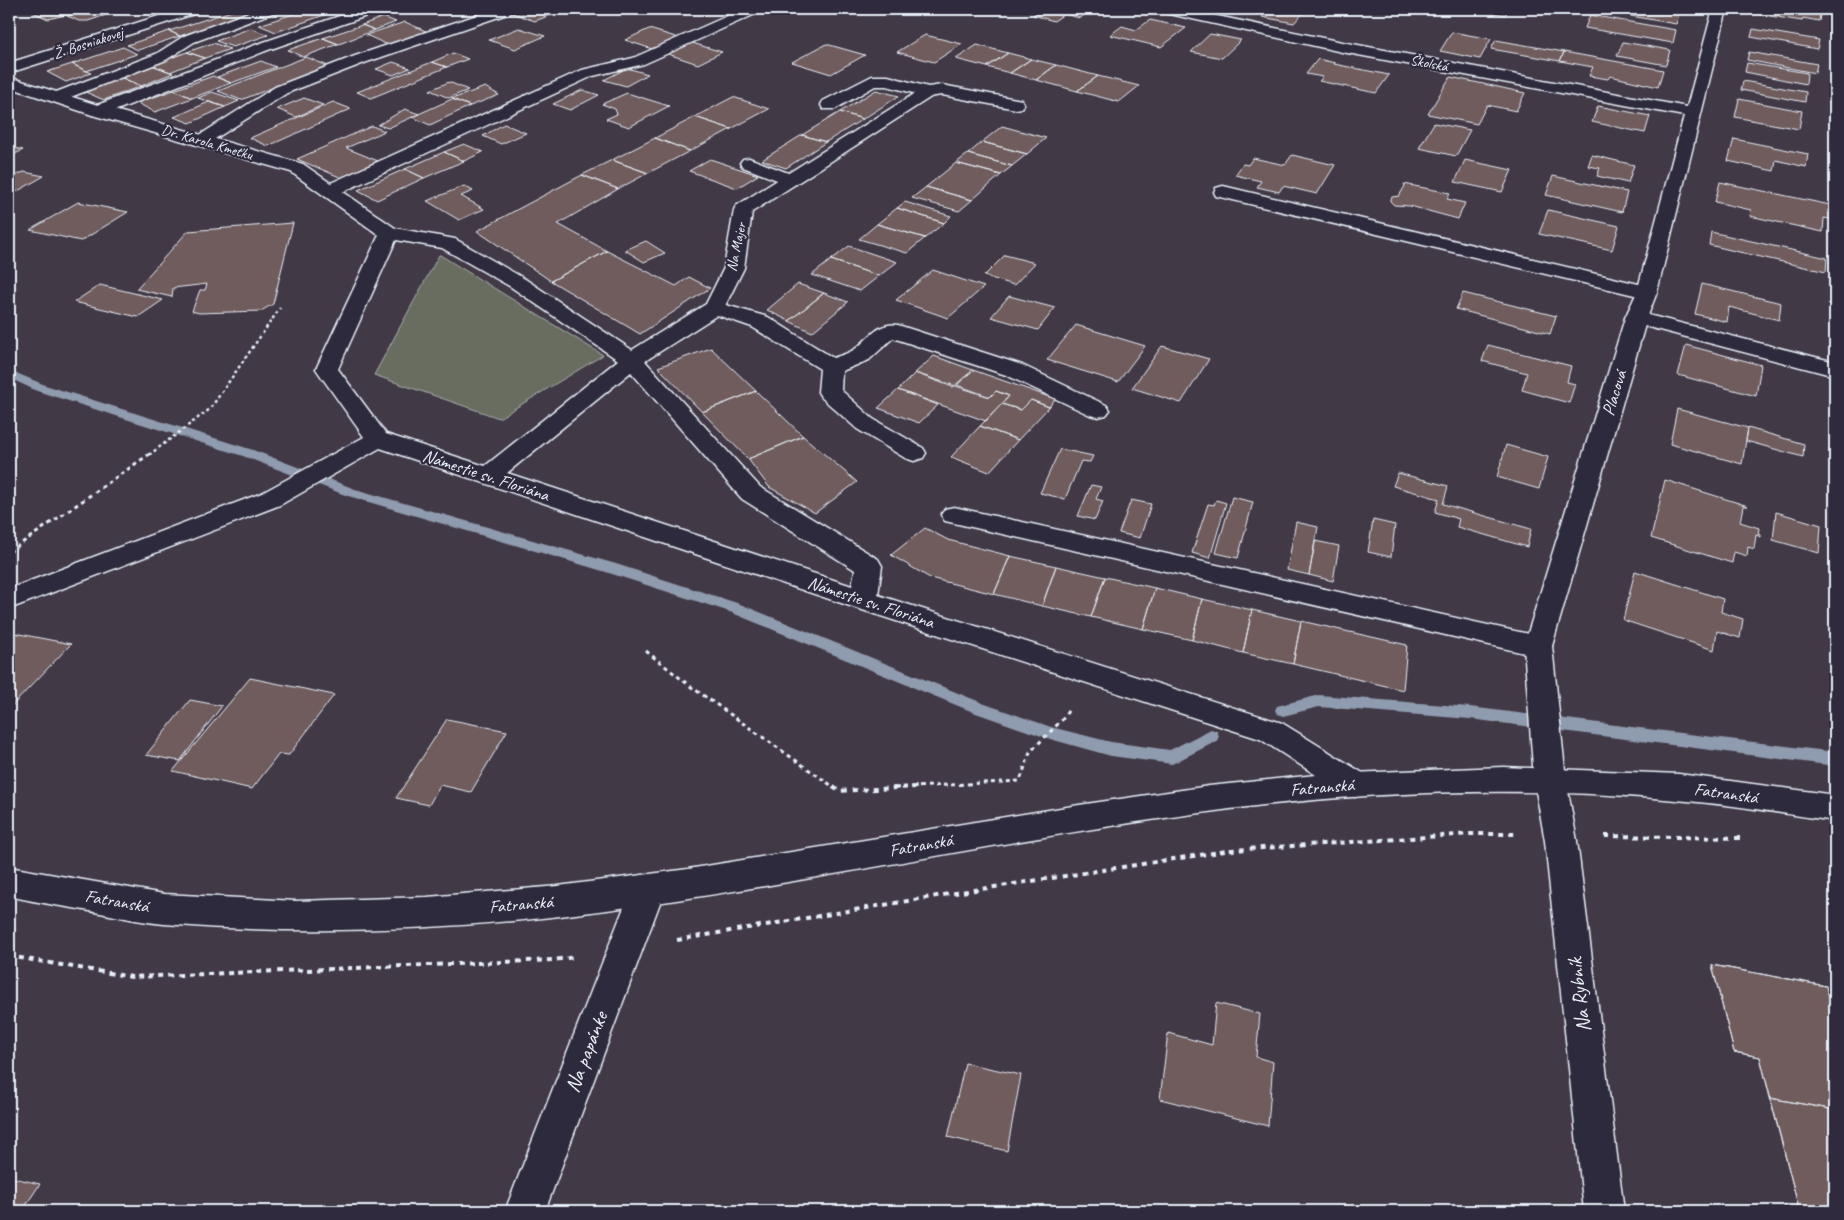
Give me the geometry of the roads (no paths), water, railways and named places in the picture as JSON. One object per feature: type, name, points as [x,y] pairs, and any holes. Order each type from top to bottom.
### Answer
[{"type":"street","name":"Ž. Bosniakovej","points":[[9,68],[195,9]]},
{"type":"street","points":[[98,111],[263,47],[373,9]]},
{"type":"street","points":[[201,140],[280,90],[361,59],[508,9]]},
{"type":"street","points":[[331,190],[588,73],[638,61],[755,9]]},
{"type":"street","name":"Školská","points":[[1165,9],[1342,47],[1694,113]]},
{"type":"street","name":"Placová","points":[[1549,769],[1538,646],[1636,318],[1647,292],[1720,9]]},
{"type":"street","points":[[57,97],[162,57],[189,39],[270,10]]},
{"type":"street","points":[[829,105],[872,81],[888,81],[928,92],[942,90],[1016,104]]},
{"type":"street","name":"Dr. Karola Kmeťku","points":[[9,82],[98,111],[297,168],[331,190],[389,233]]},
{"type":"street","name":"Na Majer","points":[[715,308],[734,268],[743,210],[928,92]]},
{"type":"street","points":[[748,164],[790,180]]},
{"type":"street","points":[[1223,192],[1647,292]]},
{"type":"street","points":[[9,599],[223,518],[289,490],[378,439],[327,369],[389,233],[448,243],[518,283],[632,360],[751,493],[869,566],[863,600]]},
{"type":"street","points":[[488,476],[632,360],[715,308],[760,322],[831,367]]},
{"type":"street","points":[[1636,318],[1835,369]]},
{"type":"street","points":[[831,367],[861,355],[890,330],[1014,370],[1098,410]]},
{"type":"street","points":[[831,367],[830,392],[865,424],[914,453]]},
{"type":"street","name":"Námestie sv. Floriána","points":[[378,439],[863,600],[1271,731],[1355,784]]},
{"type":"street","points":[[954,515],[1538,646]]},
{"type":"street","name":"Fatranská","points":[[9,882],[162,908],[289,915],[411,914],[646,892],[1066,820],[1212,798],[1355,784],[1549,769],[1835,808]]},
{"type":"street","name":"Na Rybník","points":[[1549,769],[1560,835],[1604,1211]]},
{"type":"street","name":"Na papánke","points":[[526,1211],[646,892]]},
{"type":"waterway","points":[[9,374],[41,388],[248,453],[350,492],[611,568],[735,608],[979,708],[1050,733],[1111,749],[1172,757],[1211,736]]},
{"type":"waterway","points":[[1283,710],[1319,701],[1470,713],[1835,759]]}]
